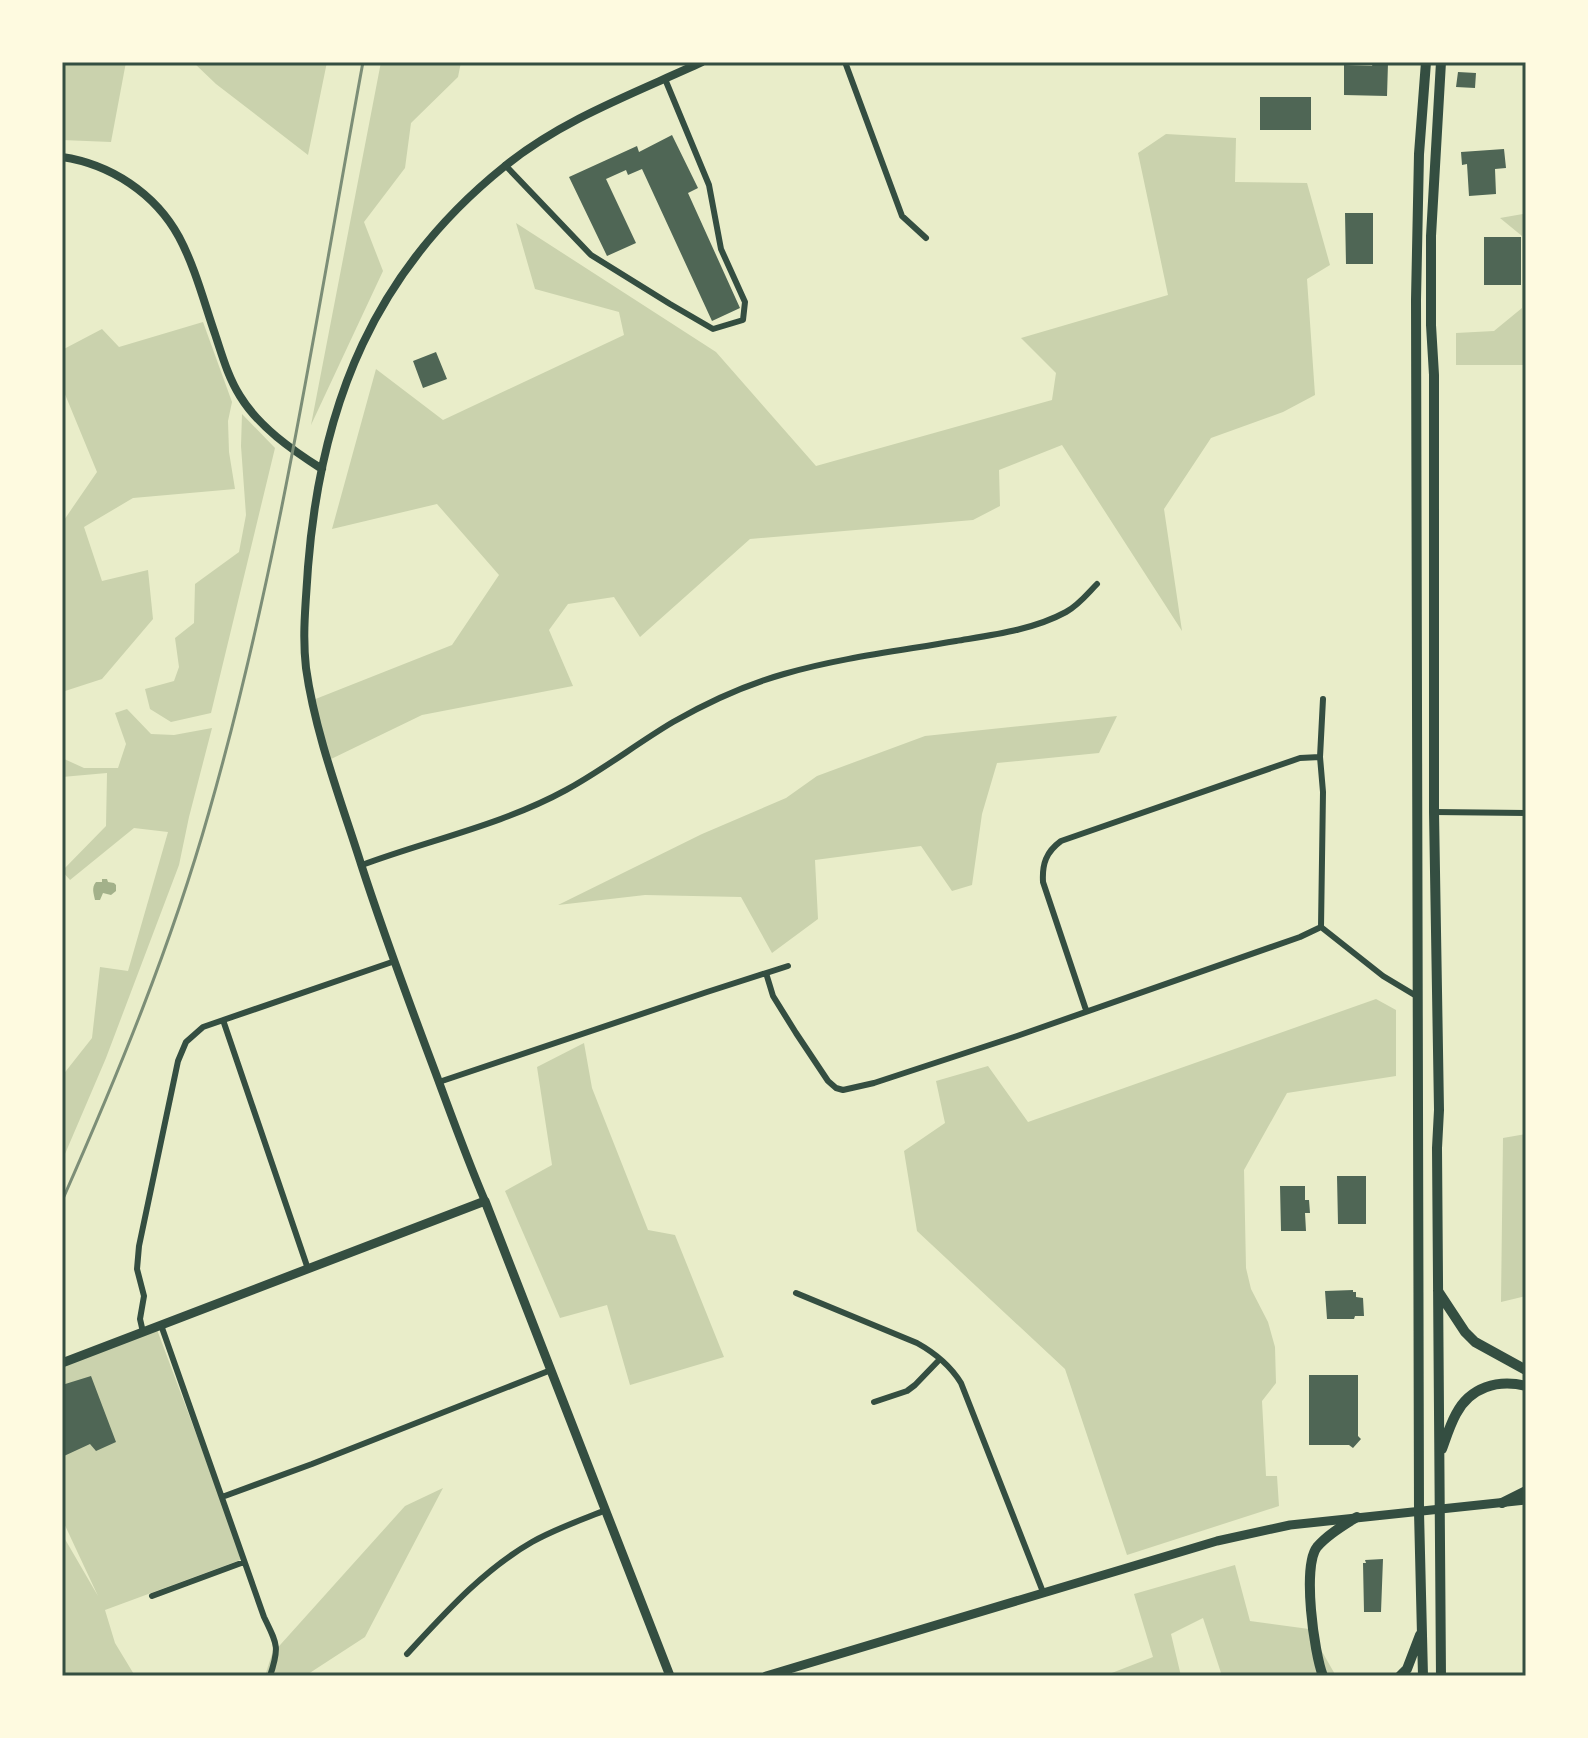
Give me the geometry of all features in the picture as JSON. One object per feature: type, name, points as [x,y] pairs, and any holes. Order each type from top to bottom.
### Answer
[{"type":"highway","points":[[1423,1676],[1419,1512],[1416,300],[1419,154],[1426,62]]},
{"type":"highway","points":[[1441,62],[1431,236],[1441,1676]]},
{"type":"highway","points":[[1438,1291],[1475,1342],[1526,1370]]},
{"type":"highway","points":[[1439,1455],[1456,1413],[1470,1396],[1497,1383],[1526,1386]]},
{"type":"highway","points":[[1502,1503],[1526,1491]]},
{"type":"highway","points":[[1323,1676],[1312,1618],[1312,1556],[1315,1548],[1332,1533],[1357,1517]]},
{"type":"highway","points":[[1400,1676],[1407,1669],[1422,1630]]},
{"type":"main road","points":[[62,1363],[485,1201],[670,1676]]},
{"type":"main road","points":[[766,1676],[1043,1592],[1259,1531],[1357,1517],[1526,1500]]},
{"type":"street","points":[[485,1201],[470,1168],[395,961],[314,709],[306,670],[304,628],[310,538],[322,469],[340,399],[354,360],[394,284],[441,224],[505,165],[544,138],[586,115],[702,62]]},
{"type":"street","points":[[845,62],[902,216],[926,238]]},
{"type":"street","points":[[505,165],[591,255],[713,329],[743,320],[745,302],[721,249],[709,185],[665,79]]},
{"type":"street","points":[[62,157],[95,165],[115,174],[135,186],[159,209],[179,236],[189,259],[241,398],[257,418],[322,469]]},
{"type":"street","points":[[362,865],[530,808],[585,779],[671,723],[739,689],[782,674],[825,664],[1023,628],[1069,611],[1097,584]]},
{"type":"street","points":[[1321,927],[1323,792],[1320,757],[1323,699]]},
{"type":"street","points":[[1086,1010],[1043,882],[1044,862],[1055,845],[1300,758],[1320,757]]},
{"type":"street","points":[[1434,812],[1526,813]]},
{"type":"street","points":[[1321,927],[1383,976],[1418,997]]},
{"type":"street","points":[[766,973],[773,996],[812,1057],[831,1085],[843,1090],[874,1083],[1017,1036],[1321,927]]},
{"type":"street","points":[[143,1332],[140,1319],[144,1296],[137,1269],[139,1246],[178,1061],[186,1042],[203,1027],[395,961]]},
{"type":"street","points":[[439,1082],[788,966]]},
{"type":"street","points":[[223,1020],[308,1269]]},
{"type":"street","points":[[796,1293],[917,1343],[955,1373],[1043,1592]]},
{"type":"street","points":[[161,1325],[244,1562],[277,1646],[270,1676]]},
{"type":"street","points":[[874,1402],[907,1391],[940,1359]]},
{"type":"street","points":[[222,1497],[551,1370]]},
{"type":"street","points":[[407,1654],[462,1595],[515,1552],[606,1510]]},
{"type":"street","points":[[152,1596],[244,1562]]},
{"type":"shaded area","points":[[62,62],[126,62],[111,142],[62,140]]},
{"type":"shaded area","points":[[193,62],[327,62],[308,155],[216,84]]},
{"type":"shaded area","points":[[381,62],[461,62],[458,77],[411,123],[405,168],[364,222],[383,271],[311,425]]},
{"type":"shaded area","points":[[1166,134],[1236,138],[1235,182],[1307,183],[1330,265],[1307,279],[1315,395],[1283,412],[1211,438],[1164,509],[1182,631],[1062,445],[999,470],[1000,506],[973,520],[750,539],[640,637],[614,597],[568,604],[549,630],[573,686],[422,715],[329,760],[313,700],[452,645],[499,575],[437,504],[332,529],[376,369],[443,420],[624,335],[619,312],[535,289],[516,223],[716,352],[816,466],[1052,400],[1056,373],[1021,338],[1168,295],[1138,153]]},
{"type":"shaded area","points":[[1523,214],[1526,228],[1526,365],[1456,365],[1456,333],[1494,331],[1522,308],[1522,236],[1500,218]]},
{"type":"shaded area","points":[[203,322],[232,402],[228,421],[229,452],[235,489],[133,498],[84,527],[102,581],[148,570],[153,619],[102,679],[62,692],[62,523],[97,472],[62,387],[62,350],[102,329],[119,347]]},
{"type":"shaded area","points":[[242,414],[275,448],[211,713],[171,722],[150,709],[145,689],[174,681],[179,667],[175,638],[194,623],[195,584],[239,552],[246,515]]},
{"type":"shaded area","points":[[127,709],[151,734],[174,735],[212,728],[179,865],[106,1058],[62,1161],[62,1076],[92,1038],[100,967],[128,971],[168,832],[134,828],[70,880],[62,871],[106,826],[107,773],[62,777],[62,758],[84,768],[118,768],[126,744],[115,713]]},
{"type":"shaded area","points":[[1117,716],[1099,753],[997,763],[982,814],[972,885],[952,891],[921,846],[815,860],[818,919],[772,953],[741,897],[645,895],[558,905],[702,834],[786,798],[817,776],[925,736]]},
{"type":"shaded area","points":[[102,879],[114,883],[116,891],[111,895],[103,893],[100,900],[95,900],[94,886]]},
{"type":"shaded area","points":[[1376,999],[1396,1010],[1396,1076],[1287,1093],[1244,1170],[1246,1268],[1251,1289],[1268,1322],[1275,1347],[1276,1383],[1262,1401],[1266,1476],[1277,1476],[1279,1506],[1127,1555],[1065,1369],[917,1231],[904,1151],[945,1123],[936,1081],[988,1066],[1028,1122]]},
{"type":"shaded area","points":[[584,1043],[592,1088],[648,1230],[675,1235],[724,1357],[630,1385],[607,1305],[560,1318],[505,1191],[552,1165],[537,1067]]},
{"type":"shaded area","points":[[1526,1134],[1526,1296],[1501,1302],[1503,1138]]},
{"type":"shaded area","points":[[156,1327],[243,1559],[105,1610],[115,1643],[135,1676],[62,1676],[62,1534],[98,1596],[62,1519],[62,1367]]},
{"type":"shaded area","points":[[443,1488],[365,1637],[305,1676],[265,1676],[272,1654],[405,1506]]},
{"type":"shaded area","points":[[1235,1565],[1250,1621],[1309,1629],[1336,1676],[1222,1676],[1203,1618],[1171,1634],[1181,1676],[1104,1676],[1153,1657],[1134,1594]]},
{"type":"building","points":[[1373,63],[1388,63],[1387,96],[1344,95],[1344,65],[1372,66]]},
{"type":"building","points":[[1458,72],[1476,73],[1475,88],[1456,87]]},
{"type":"building","points":[[1260,97],[1311,97],[1311,130],[1260,130]]},
{"type":"building","points":[[672,135],[698,188],[688,193],[740,308],[712,321],[642,169],[628,175],[626,170],[606,179],[636,243],[607,256],[569,177],[637,146],[639,152]]},
{"type":"building","points":[[1504,149],[1506,168],[1495,169],[1496,194],[1469,196],[1467,164],[1462,165],[1461,152]]},
{"type":"building","points":[[1345,213],[1373,213],[1373,264],[1346,264]]},
{"type":"building","points":[[1484,237],[1521,237],[1521,285],[1484,285]]},
{"type":"building","points":[[436,352],[447,379],[423,388],[413,361]]},
{"type":"building","points":[[1337,1176],[1366,1176],[1366,1224],[1338,1224]]},
{"type":"building","points":[[1280,1186],[1305,1186],[1305,1200],[1309,1200],[1310,1213],[1305,1213],[1306,1231],[1281,1231]]},
{"type":"building","points":[[1353,1290],[1356,1297],[1363,1298],[1364,1316],[1327,1319],[1325,1291]]},
{"type":"building","points":[[1309,1375],[1358,1375],[1358,1436],[1361,1439],[1353,1448],[1349,1445],[1309,1445]]},
{"type":"building","points":[[91,1376],[116,1442],[96,1451],[90,1444],[64,1456],[62,1385]]},
{"type":"building","points":[[1383,1559],[1381,1612],[1364,1612],[1363,1563],[1366,1563],[1365,1560]]},
{"type":"railway","points":[[62,1201],[161,960],[194,862],[234,720],[295,439],[363,62]]}]
